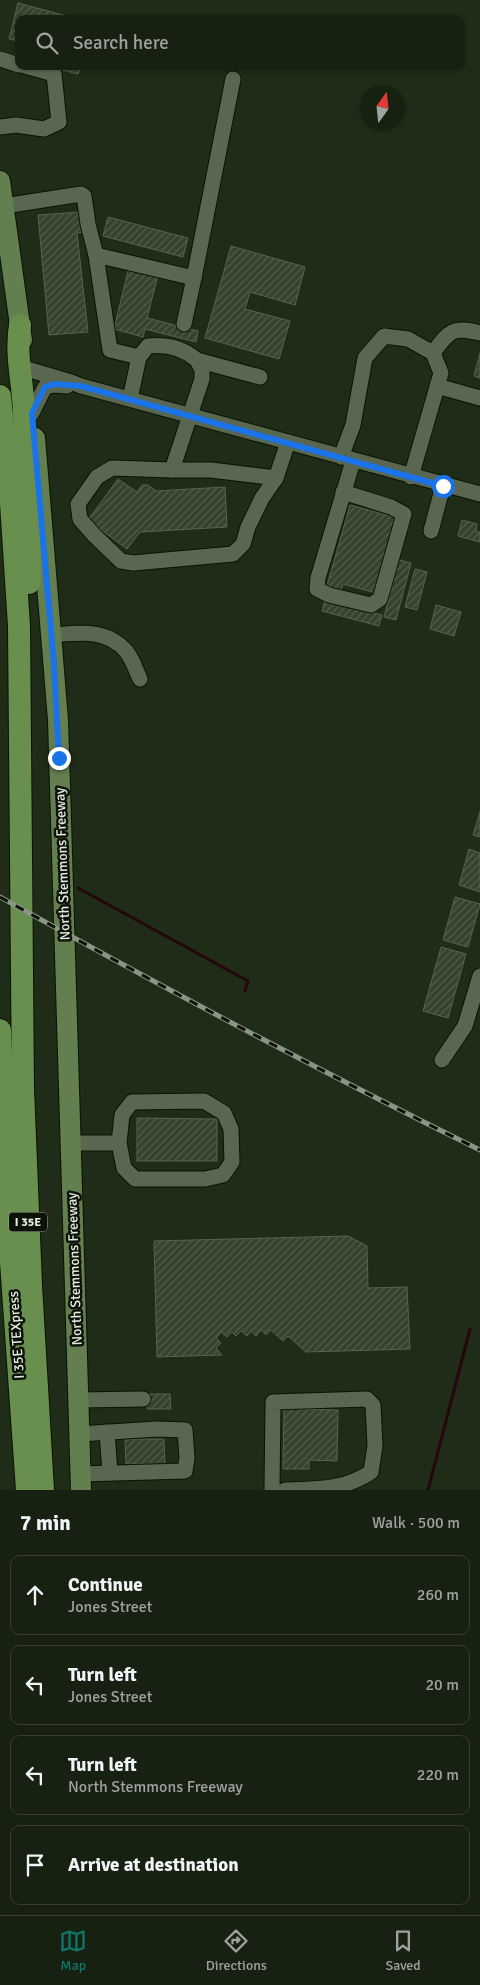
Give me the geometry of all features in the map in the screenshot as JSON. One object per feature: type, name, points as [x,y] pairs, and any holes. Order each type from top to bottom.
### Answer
[{"type":"highway","points":[[19,626],[30,577],[28,481],[24,442],[24,412],[17,345],[20,325]]},
{"type":"highway","name":"I 35E","points":[[0,396],[11,503],[19,626],[23,1089],[31,1285],[43,1490]]},
{"type":"highway","name":"I 35E TEXpress","points":[[0,1030],[7,1205],[27,1490]]},
{"type":"main road","name":"North Stemmons Freeway","points":[[0,181],[32,413],[58,720],[81,1482]]},
{"type":"street","points":[[0,59],[15,63]]},
{"type":"street","points":[[0,127],[16,125],[44,129],[58,122],[54,74],[39,70]]},
{"type":"street","points":[[184,324],[233,79]]},
{"type":"street","points":[[4,206],[81,194],[85,200],[88,224],[96,255],[110,350],[139,357]]},
{"type":"street","points":[[96,255],[194,278]]},
{"type":"street","points":[[433,353],[447,334],[462,329],[480,333]]},
{"type":"street","points":[[344,492],[392,507],[404,514],[380,599],[371,605],[329,595],[317,589],[318,578],[344,492],[347,459],[365,358],[384,336],[408,339],[433,353],[441,373],[411,477]]},
{"type":"street","points":[[130,399],[139,357],[148,346],[158,345],[181,350],[197,360],[260,377]]},
{"type":"street","points":[[172,470],[202,379],[202,370],[197,360]]},
{"type":"street","points":[[27,369],[81,386],[443,486],[480,494]]},
{"type":"street","points":[[32,413],[42,392],[49,385],[81,386]]},
{"type":"street","points":[[437,386],[480,398]]},
{"type":"street","points":[[276,478],[211,470],[112,468],[98,477],[78,504],[80,520],[121,561],[133,563],[233,554],[243,544],[248,527],[262,498],[276,478],[288,442]]},
{"type":"street","points":[[432,531],[443,486]]},
{"type":"street","points":[[52,635],[93,632],[112,640],[126,651],[140,679]]},
{"type":"street","points":[[442,1060],[465,1026],[480,976]]},
{"type":"street","points":[[204,1101],[224,1113],[231,1129],[232,1162],[223,1175],[205,1178],[136,1179],[124,1168],[119,1143],[122,1115],[132,1102],[204,1101]]},
{"type":"street","points":[[70,1143],[119,1143]]},
{"type":"street","points":[[78,1400],[143,1398]]},
{"type":"street","points":[[272,1490],[273,1402],[367,1398],[373,1405],[375,1446],[371,1472],[357,1482],[331,1488],[285,1490]]},
{"type":"street","points":[[79,1434],[157,1429],[184,1430],[187,1458],[185,1471],[110,1473],[81,1482]]},
{"type":"street","points":[[107,1432],[110,1473]]},
{"type":"building","points":[[18,3],[63,15],[15,15]]},
{"type":"building","points":[[15,15],[15,40],[9,39]]},
{"type":"building","points":[[62,70],[80,70],[78,74]]},
{"type":"building","points":[[81,212],[83,232],[77,233],[88,332],[49,335],[38,215]]},
{"type":"building","points":[[108,217],[188,238],[183,257],[103,236]]},
{"type":"building","points":[[231,246],[305,267],[295,305],[250,292],[245,309],[290,321],[279,359],[205,338]]},
{"type":"building","points":[[129,267],[158,275],[147,318],[198,331],[196,342],[145,329],[143,337],[114,329]]},
{"type":"building","points":[[480,353],[480,378],[474,376]]},
{"type":"building","points":[[118,479],[137,492],[142,485],[148,485],[156,491],[225,487],[227,527],[140,532],[127,549],[88,520]]},
{"type":"building","points":[[350,505],[397,518],[376,593],[343,584],[340,593],[326,589]]},
{"type":"building","points":[[462,520],[477,524],[476,531],[480,532],[480,542],[458,536]]},
{"type":"building","points":[[399,560],[411,563],[396,620],[384,617]]},
{"type":"building","points":[[415,569],[427,572],[417,610],[405,607]]},
{"type":"building","points":[[325,600],[382,615],[379,626],[322,611]]},
{"type":"building","points":[[436,605],[461,612],[454,636],[430,629]]},
{"type":"building","points":[[480,812],[480,837],[473,835]]},
{"type":"building","points":[[469,849],[480,853],[480,892],[459,885]]},
{"type":"building","points":[[455,897],[480,904],[468,947],[443,940]]},
{"type":"building","points":[[441,947],[466,954],[448,1018],[423,1011]]},
{"type":"building","points":[[137,1118],[217,1119],[217,1161],[137,1161]]},
{"type":"building","points":[[348,1236],[367,1246],[368,1288],[407,1287],[410,1349],[306,1352],[288,1336],[283,1341],[271,1330],[266,1335],[261,1330],[256,1336],[251,1331],[247,1336],[241,1331],[236,1336],[232,1332],[227,1337],[221,1332],[216,1338],[221,1343],[216,1348],[222,1355],[157,1357],[154,1241]]},
{"type":"building","points":[[147,1394],[170,1394],[171,1409],[147,1409]]},
{"type":"building","points":[[284,1409],[338,1410],[337,1461],[309,1460],[309,1469],[283,1469]]},
{"type":"building","points":[[125,1439],[164,1439],[165,1464],[126,1464]]},
{"type":"waterway","points":[[78,888],[248,981],[245,991]]},
{"type":"waterway","points":[[428,1490],[470,1329]]},
{"type":"railway","points":[[0,897],[238,1026],[480,1150]]},
{"type":"route","points":[[59,758],[54,664],[36,441],[32,413],[45,387],[54,384],[81,386],[443,486]]}]
